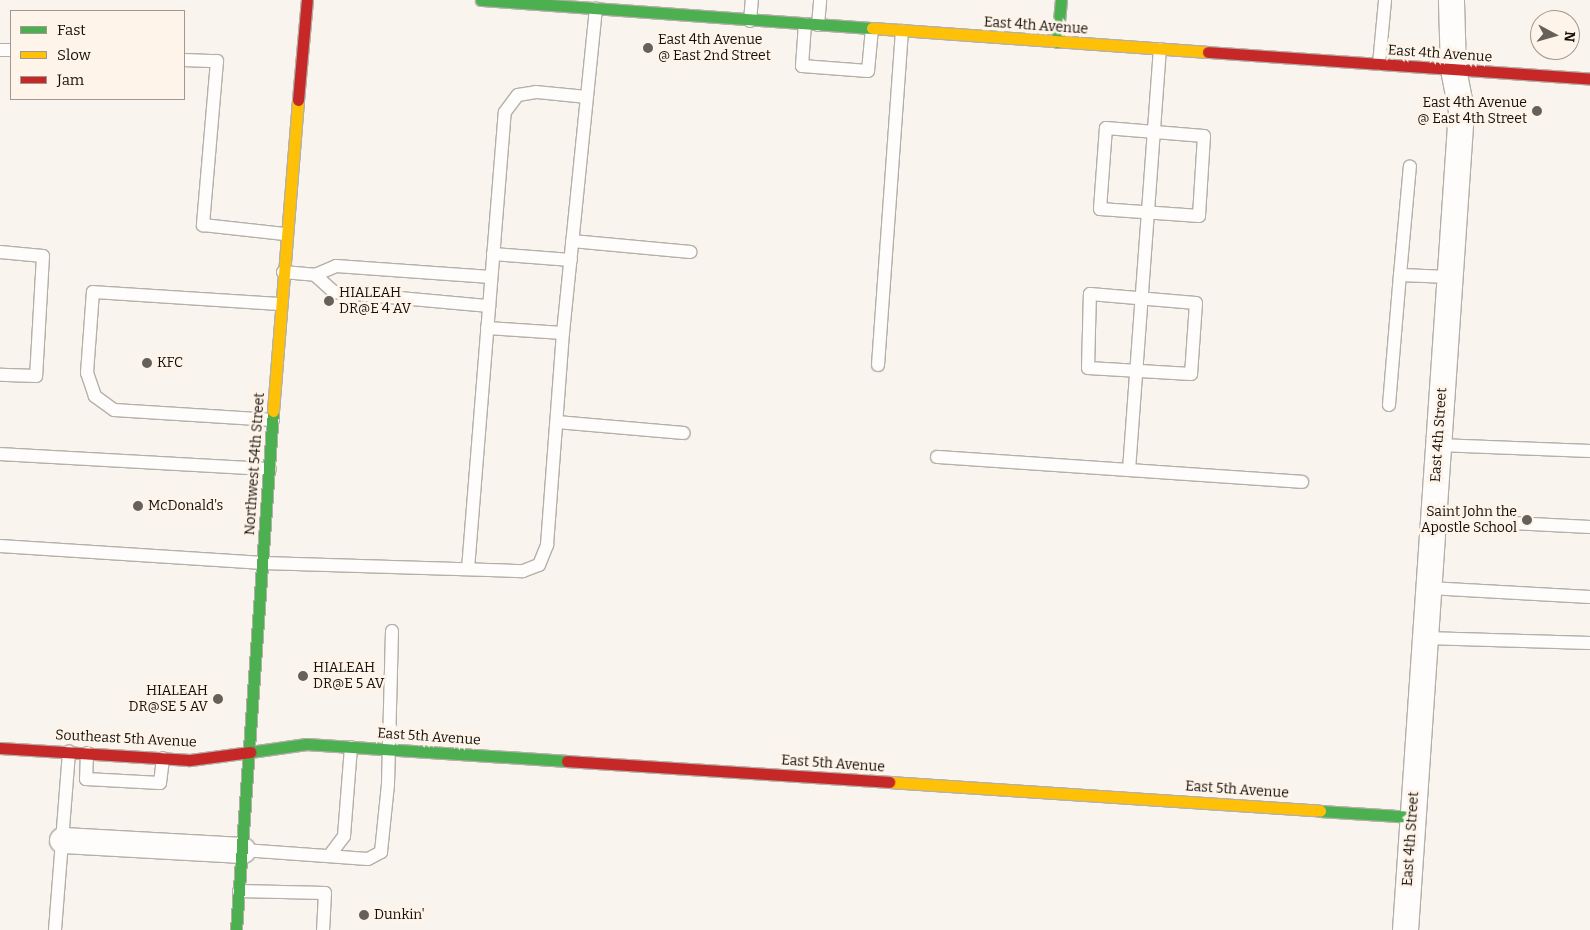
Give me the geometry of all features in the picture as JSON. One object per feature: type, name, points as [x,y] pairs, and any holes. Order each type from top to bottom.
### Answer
[{"type":"main road","name":"Northwest 54th Street","points":[[236,930],[270,469],[285,234],[307,0]]},
{"type":"main road","name":"East 4th Avenue","points":[[481,0],[596,9],[689,8],[750,20],[1590,79]]},
{"type":"main road","points":[[1057,42],[1061,0]]},
{"type":"main road","name":"East 5th Avenue","points":[[250,750],[306,744],[1413,817]]},
{"type":"main road","name":"Southeast 5th Avenue","points":[[0,748],[190,760],[250,750]]},
{"type":"street","name":"East 4th Street","points":[[1405,930],[1461,110],[1453,70],[1451,0]]},
{"type":"street","points":[[62,840],[243,850]]},
{"type":"lane","points":[[750,20],[752,0]]},
{"type":"lane","points":[[818,25],[820,0]]},
{"type":"lane","points":[[1379,64],[1385,0]]},
{"type":"lane","points":[[0,546],[263,563],[523,571],[539,565],[547,545],[563,333],[596,9]]},
{"type":"lane","points":[[805,24],[802,66],[868,71],[872,29]]},
{"type":"lane","points":[[878,365],[902,31]]},
{"type":"lane","points":[[1129,470],[1160,49]]},
{"type":"lane","points":[[185,60],[217,61],[203,225],[285,234]]},
{"type":"lane","points":[[468,569],[505,112],[518,95],[536,92],[586,97]]},
{"type":"lane","points":[[1106,128],[1154,132],[1204,136],[1199,216],[1100,209],[1106,128]]},
{"type":"lane","points":[[1390,405],[1410,166]]},
{"type":"lane","points":[[572,241],[690,252]]},
{"type":"lane","points":[[0,252],[43,256],[36,376],[0,375]]},
{"type":"lane","points":[[494,254],[570,260]]},
{"type":"lane","points":[[283,272],[315,275],[336,266],[491,277]]},
{"type":"lane","points":[[315,275],[334,292],[489,306]]},
{"type":"lane","points":[[1400,275],[1450,277]]},
{"type":"lane","points":[[272,420],[114,410],[95,396],[87,373],[93,292],[280,304]]},
{"type":"lane","points":[[1090,294],[1196,303],[1191,374],[1137,371],[1088,368],[1090,294]]},
{"type":"lane","points":[[487,328],[563,333]]},
{"type":"lane","points":[[556,422],[684,433]]},
{"type":"lane","points":[[1438,445],[1590,451]]},
{"type":"lane","points":[[0,454],[270,469]]},
{"type":"lane","points":[[937,457],[1302,482]]},
{"type":"lane","points":[[1434,519],[1590,527]]},
{"type":"lane","points":[[1429,588],[1590,597]]},
{"type":"lane","points":[[243,850],[368,859],[381,852],[389,750],[392,631]]},
{"type":"lane","points":[[1425,638],[1590,643]]},
{"type":"lane","points":[[329,856],[344,836],[351,747]]},
{"type":"lane","points":[[55,930],[70,752]]},
{"type":"lane","points":[[87,754],[86,779],[160,784],[163,758]]},
{"type":"lane","points":[[239,891],[325,893],[323,930]]},
{"type":"traffic: fast","points":[[481,0],[872,28]]},
{"type":"traffic: fast","points":[[1057,42],[1061,0]]},
{"type":"traffic: fast","points":[[236,930],[273,411]]},
{"type":"traffic: fast","points":[[250,752],[306,744],[567,761]]},
{"type":"traffic: fast","points":[[1320,811],[1413,817]]},
{"type":"traffic: slow","points":[[872,28],[1208,52]]},
{"type":"traffic: slow","points":[[273,411],[298,100]]},
{"type":"traffic: slow","points":[[889,782],[1320,811]]},
{"type":"traffic: jam","points":[[298,100],[307,0]]},
{"type":"traffic: jam","points":[[1208,52],[1590,79]]},
{"type":"traffic: jam","points":[[0,748],[190,760],[250,752]]},
{"type":"traffic: jam","points":[[567,761],[889,782]]},
{"type":"place","name":"East 4th Avenue @ East 2nd Street","points":[[648,48]]},
{"type":"place","name":"East 4th Avenue @ East 4th Street","points":[[1537,111]]},
{"type":"place","name":"HIALEAH DR@E 4 AV","points":[[329,301]]},
{"type":"place","name":"KFC","points":[[147,363]]},
{"type":"place","name":"McDonald's","points":[[138,506]]},
{"type":"place","name":"Saint John the Apostle School","points":[[1527,520]]},
{"type":"place","name":"HIALEAH DR@E 5 AV","points":[[303,676]]},
{"type":"place","name":"HIALEAH DR@SE 5 AV","points":[[218,699]]},
{"type":"place","name":"Dunkin'","points":[[364,915]]}]
